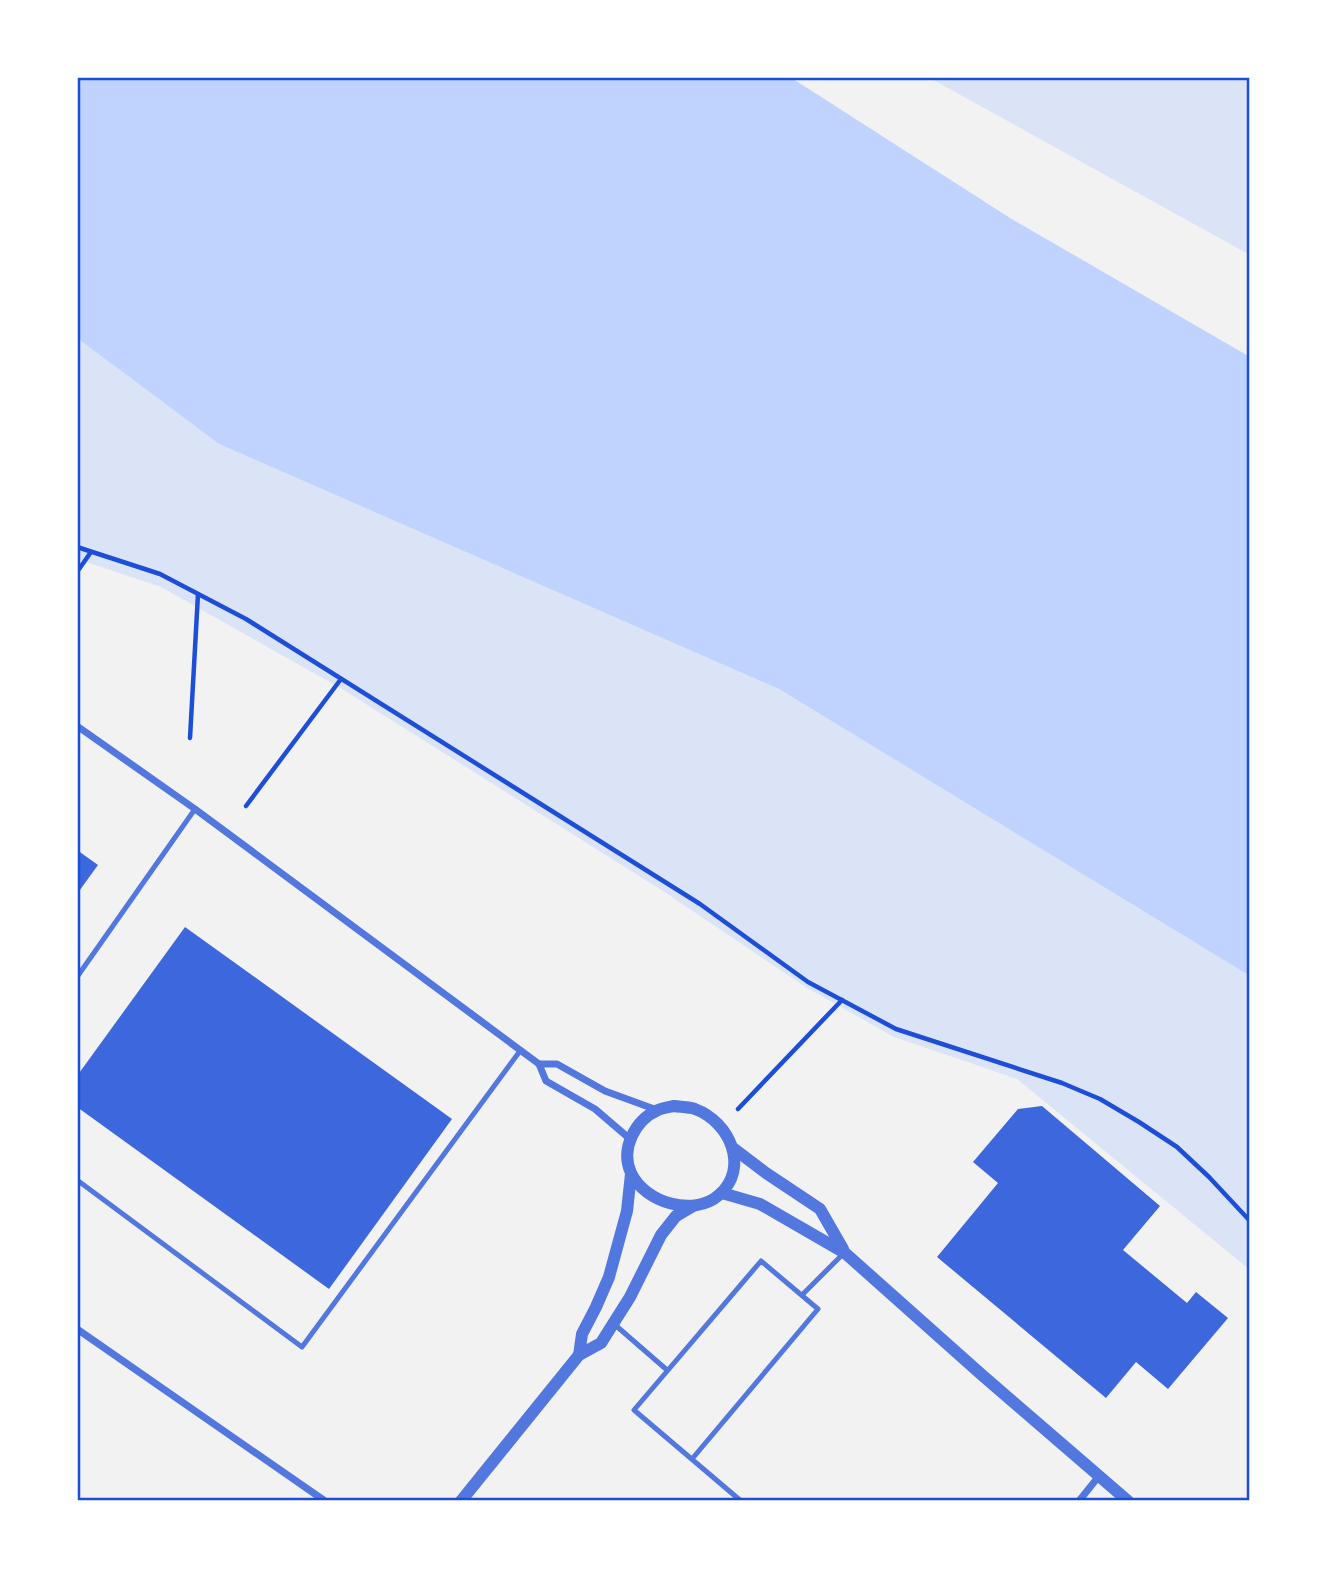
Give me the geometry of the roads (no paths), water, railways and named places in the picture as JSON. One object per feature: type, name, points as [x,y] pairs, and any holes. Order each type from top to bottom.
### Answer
[{"type":"street","points":[[77,726],[195,809],[539,1064],[546,1081],[594,1109],[630,1139]]},
{"type":"street","points":[[539,1064],[557,1064],[605,1091],[658,1110]]},
{"type":"street","points":[[579,1355],[582,1334],[609,1277],[627,1211],[631,1174],[627,1151],[635,1129],[658,1110],[674,1106],[694,1109],[712,1119],[725,1133],[733,1148],[736,1166],[732,1181],[722,1193],[705,1204],[693,1206],[676,1205],[657,1198],[641,1187],[631,1174]]},
{"type":"street","points":[[733,1148],[820,1209],[845,1253]]},
{"type":"street","points":[[722,1193],[760,1204],[845,1253],[1128,1501]]},
{"type":"street","points":[[461,1501],[579,1355],[601,1343],[630,1297],[662,1235],[676,1216],[693,1206]]},
{"type":"street","points":[[77,1329],[325,1501]]},
{"type":"street","points":[[1079,1501],[1099,1476]]},
{"type":"lane","points":[[77,977],[195,809]]},
{"type":"lane","points":[[77,1180],[303,1347],[520,1051]]},
{"type":"lane","points":[[802,1295],[845,1253]]},
{"type":"lane","points":[[692,1459],[818,1310],[761,1261],[634,1410],[741,1501]]},
{"type":"lane","points":[[613,1324],[667,1370]]},
{"type":"water","points":[[77,77],[790,77],[1010,218],[1250,357],[1250,976],[779,689],[219,444],[77,338]]}]
